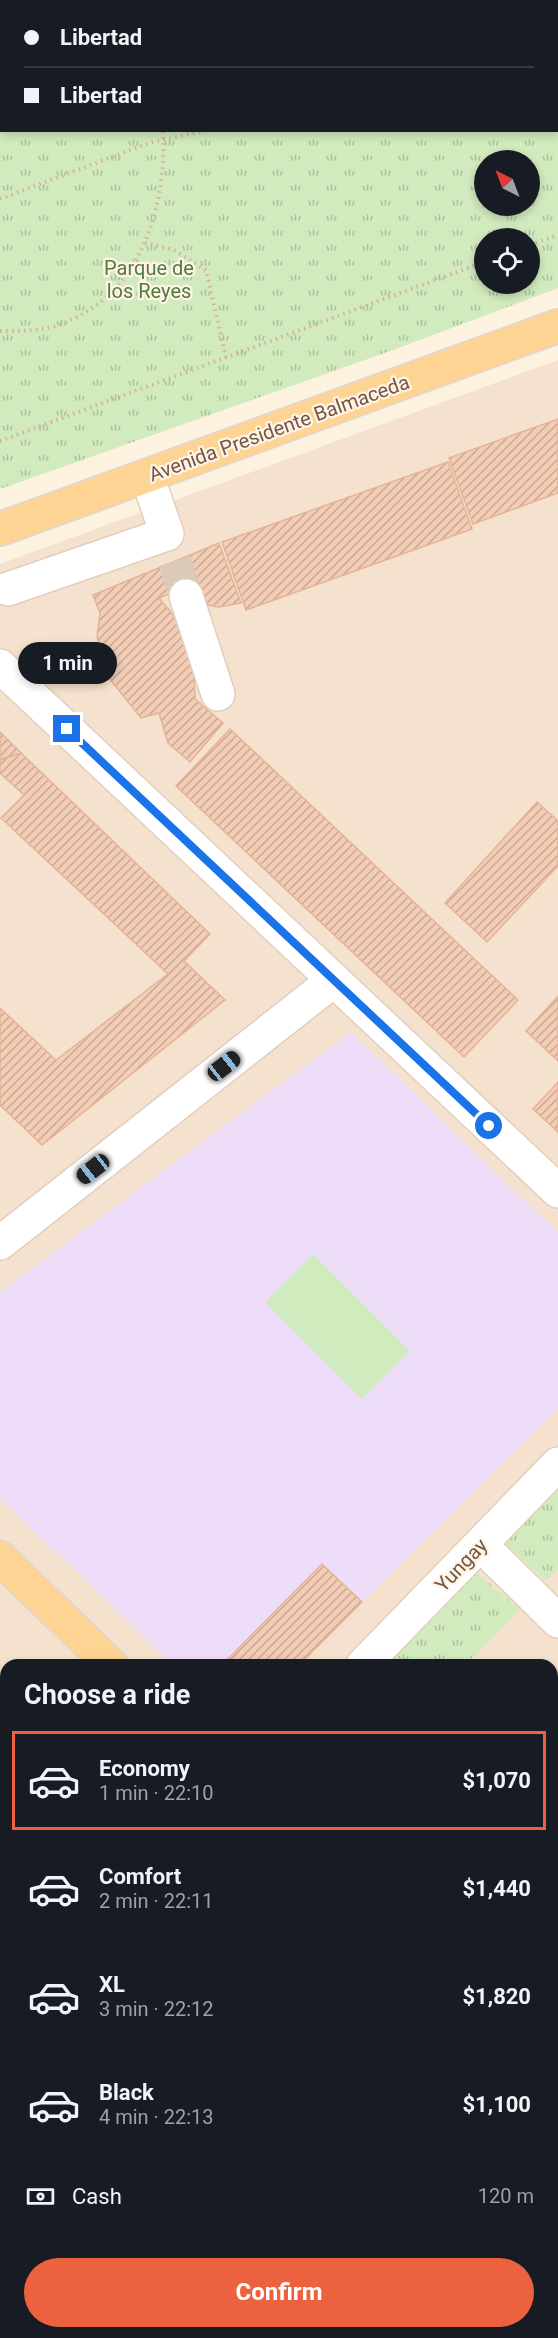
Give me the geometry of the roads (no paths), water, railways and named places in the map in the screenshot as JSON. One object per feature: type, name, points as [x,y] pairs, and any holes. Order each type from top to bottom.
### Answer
[{"type":"main road","name":"Avenida Presidente Balmaceda","points":[[0,529],[558,326]]},
{"type":"main road","points":[[0,1558],[105,1659]]},
{"type":"street","points":[[8,589],[171,548],[147,476]]},
{"type":"street","points":[[186,596],[218,694]]},
{"type":"street","points":[[0,666],[558,1191]]},
{"type":"street","points":[[0,1243],[334,980]]},
{"type":"street","name":"Yungay","points":[[369,1659],[558,1464]]},
{"type":"street","points":[[481,1545],[558,1621]]},
{"type":"tunnel","points":[[175,561],[186,596]]},
{"type":"park label","name":"Parque de los Reyes","points":[[149,280]]}]
